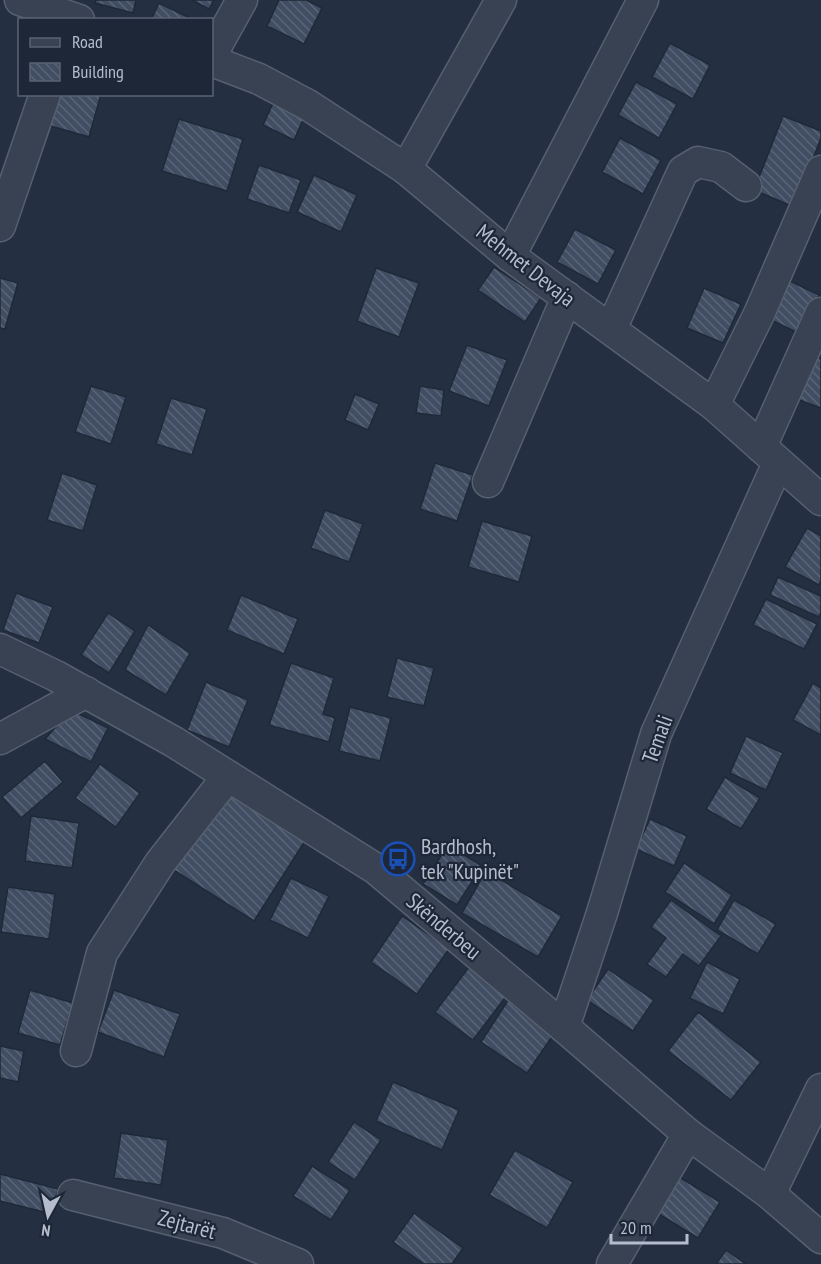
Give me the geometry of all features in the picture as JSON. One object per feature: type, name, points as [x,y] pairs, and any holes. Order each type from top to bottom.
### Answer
[{"type":"street","points":[[20,0],[76,14]]},
{"type":"street","points":[[213,52],[242,0]]},
{"type":"street","points":[[406,169],[501,0]]},
{"type":"street","points":[[510,255],[643,0]]},
{"type":"street","name":"Mehmet Devaja","points":[[213,61],[259,79],[308,105],[406,169],[510,255],[714,405],[821,500]]},
{"type":"street","points":[[0,226],[44,96]]},
{"type":"street","points":[[611,329],[683,171],[698,162],[721,167],[746,186]]},
{"type":"street","points":[[714,405],[759,314],[821,171]]},
{"type":"street","points":[[488,482],[567,297]]},
{"type":"street","name":"Temali","points":[[564,1027],[602,913],[656,734],[770,455],[821,313]]},
{"type":"street","name":"Skënderbeu","points":[[0,649],[56,675],[174,742],[376,869],[688,1134],[770,1194],[821,1238]]},
{"type":"street","points":[[0,739],[86,692]]},
{"type":"street","points":[[76,1051],[102,953],[160,863],[228,776]]},
{"type":"street","points":[[770,1194],[821,1089]]},
{"type":"street","points":[[612,1264],[688,1134]]},
{"type":"street","name":"Zejtarët","points":[[73,1195],[223,1233],[298,1264]]},
{"type":"building","points":[[96,0],[136,0],[133,13],[95,3]]},
{"type":"building","points":[[192,0],[214,0],[209,9]]},
{"type":"building","points":[[279,0],[306,0],[322,8],[304,44],[267,26]]},
{"type":"building","points":[[159,3],[190,18],[152,18]]},
{"type":"building","points":[[670,43],[710,65],[693,99],[652,77]]},
{"type":"building","points":[[636,82],[677,104],[659,138],[618,115]]},
{"type":"building","points":[[52,96],[100,96],[89,137],[44,124]]},
{"type":"building","points":[[275,99],[306,113],[294,140],[263,125]]},
{"type":"building","points":[[783,116],[821,131],[821,138],[794,207],[754,190]]},
{"type":"building","points":[[179,119],[243,139],[227,191],[162,171]]},
{"type":"building","points":[[620,138],[661,160],[643,194],[602,172]]},
{"type":"building","points":[[259,165],[301,180],[289,213],[247,199]]},
{"type":"building","points":[[314,175],[357,195],[341,232],[297,212]]},
{"type":"building","points":[[575,229],[616,250],[598,284],[557,262]]},
{"type":"building","points":[[494,267],[541,298],[525,322],[478,290]]},
{"type":"building","points":[[376,268],[419,283],[399,337],[357,321]]},
{"type":"building","points":[[0,278],[18,283],[5,329],[0,328]]},
{"type":"building","points":[[784,278],[819,295],[800,334],[765,317]]},
{"type":"building","points":[[704,288],[741,304],[723,343],[687,328]]},
{"type":"building","points":[[467,345],[507,360],[489,406],[449,391]]},
{"type":"building","points":[[811,355],[821,359],[821,408],[794,398]]},
{"type":"building","points":[[91,386],[126,397],[111,444],[75,432]]},
{"type":"building","points":[[420,386],[444,390],[441,416],[416,413]]},
{"type":"building","points":[[355,394],[379,404],[368,430],[345,420]]},
{"type":"building","points":[[171,398],[207,409],[192,455],[156,444]]},
{"type":"building","points":[[435,463],[473,475],[457,521],[420,509]]},
{"type":"building","points":[[62,473],[97,485],[83,531],[47,520]]},
{"type":"building","points":[[325,510],[363,524],[349,562],[311,548]]},
{"type":"building","points":[[482,521],[532,536],[519,582],[468,567]]},
{"type":"building","points":[[807,528],[821,536],[821,581],[819,585],[785,567]]},
{"type":"building","points":[[778,577],[821,596],[819,617],[770,595]]},
{"type":"building","points":[[16,593],[53,607],[39,643],[3,630]]},
{"type":"building","points":[[241,595],[298,619],[284,654],[227,630]]},
{"type":"building","points":[[766,599],[817,624],[804,649],[753,625]]},
{"type":"building","points":[[108,613],[135,631],[109,673],[81,655]]},
{"type":"building","points":[[148,625],[190,653],[166,695],[125,670]]},
{"type":"building","points":[[397,658],[434,668],[424,706],[387,697]]},
{"type":"building","points":[[291,663],[334,678],[323,714],[335,718],[329,742],[269,725]]},
{"type":"building","points":[[206,682],[248,700],[229,747],[187,730]]},
{"type":"building","points":[[813,683],[821,688],[821,735],[793,720]]},
{"type":"building","points":[[350,707],[391,718],[380,761],[339,751]]},
{"type":"building","points":[[71,710],[108,728],[91,762],[45,739]]},
{"type":"building","points":[[746,736],[783,753],[766,790],[730,773]]},
{"type":"building","points":[[45,761],[63,782],[21,818],[2,797]]},
{"type":"building","points":[[100,764],[140,793],[116,827],[75,798]]},
{"type":"building","points":[[725,777],[760,798],[741,829],[706,809]]},
{"type":"building","points":[[223,789],[305,841],[254,921],[172,869]]},
{"type":"building","points":[[31,816],[79,823],[72,868],[25,861]]},
{"type":"building","points":[[650,819],[687,836],[674,866],[636,849]]},
{"type":"building","points":[[448,845],[482,866],[457,905],[423,884]]},
{"type":"building","points":[[684,863],[732,895],[714,924],[665,892]]},
{"type":"building","points":[[486,871],[562,916],[538,957],[462,913]]},
{"type":"building","points":[[291,878],[329,896],[308,938],[270,920]]},
{"type":"building","points":[[8,887],[55,894],[49,939],[1,932]]},
{"type":"building","points":[[671,900],[721,936],[699,966],[683,954],[666,977],[647,964],[666,938],[651,927]]},
{"type":"building","points":[[734,900],[776,924],[758,954],[717,930]]},
{"type":"building","points":[[402,916],[449,949],[417,994],[371,962]]},
{"type":"building","points":[[707,962],[740,979],[723,1014],[690,998]]},
{"type":"building","points":[[469,967],[507,995],[473,1040],[435,1012]]},
{"type":"building","points":[[608,969],[654,1000],[633,1031],[587,1000]]},
{"type":"building","points":[[30,990],[73,1003],[60,1045],[18,1033]]},
{"type":"building","points":[[114,990],[180,1014],[164,1057],[98,1032]]},
{"type":"building","points":[[509,999],[556,1031],[527,1073],[481,1042]]},
{"type":"building","points":[[698,1012],[761,1062],[731,1100],[668,1051]]},
{"type":"building","points":[[0,1046],[24,1051],[18,1082],[0,1078]]},
{"type":"building","points":[[393,1082],[459,1110],[442,1150],[376,1121]]},
{"type":"building","points":[[354,1122],[381,1140],[355,1180],[328,1162]]},
{"type":"building","points":[[121,1133],[168,1140],[161,1185],[114,1178]]},
{"type":"building","points":[[515,1150],[573,1182],[547,1228],[489,1195]]},
{"type":"building","points":[[312,1166],[350,1190],[331,1220],[293,1196]]},
{"type":"building","points":[[0,1174],[58,1189],[52,1214],[0,1201]]},
{"type":"building","points":[[676,1175],[720,1202],[698,1238],[654,1211]]},
{"type":"building","points":[[414,1213],[463,1248],[452,1264],[424,1264],[393,1242]]},
{"type":"building","points":[[726,1250],[746,1264],[716,1264]]},
{"type":"place","name":"Bardhosh, tek \"Kupinët\"","points":[[398,859]]}]
